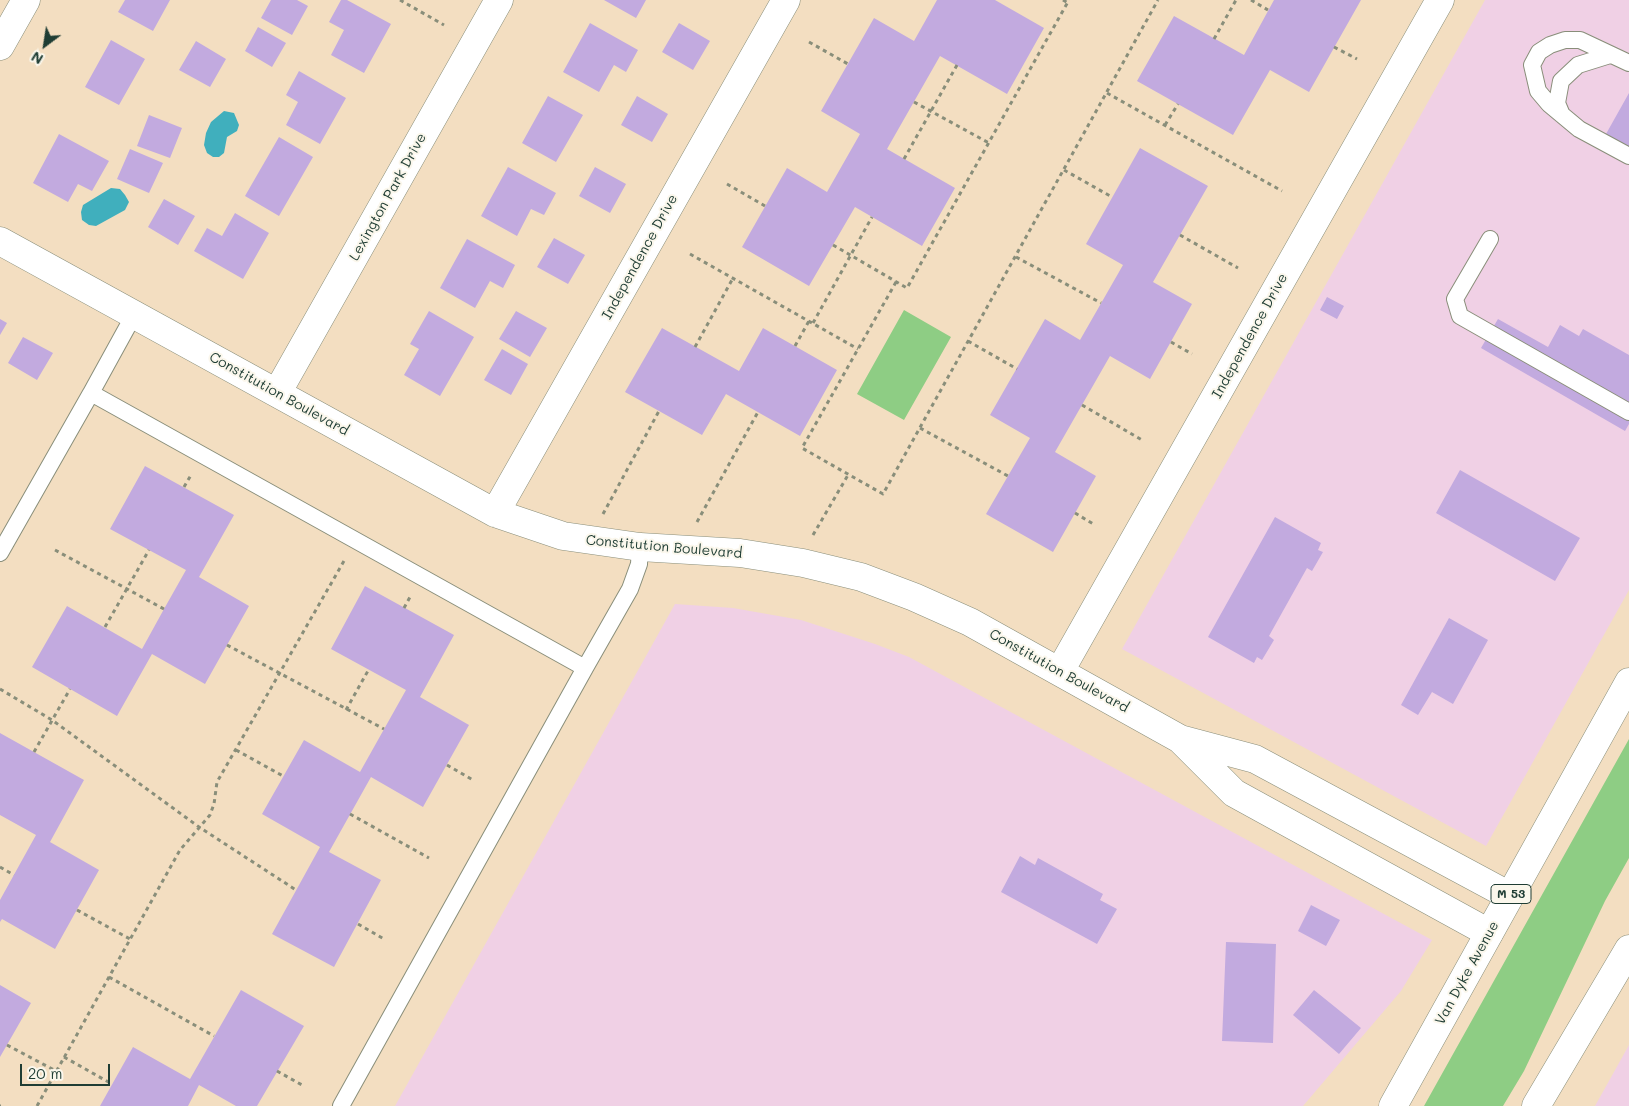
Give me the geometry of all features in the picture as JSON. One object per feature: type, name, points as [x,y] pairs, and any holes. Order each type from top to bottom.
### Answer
[{"type":"street","points":[[0,46],[26,0]]},
{"type":"street","name":"Independence Drive","points":[[495,513],[786,0]]},
{"type":"street","name":"Independence Drive","points":[[1060,672],[1440,0]]},
{"type":"street","name":"Lexington Park Drive","points":[[277,393],[489,3]]},
{"type":"street","name":"Constitution Boulevard","points":[[0,241],[135,313],[495,513],[563,536],[640,547],[740,553],[803,563],[862,577],[914,596],[970,622],[1180,739],[1254,758],[1510,896]]},
{"type":"street","name":"Van Dyke Avenue","points":[[1393,1106],[1629,682]]},
{"type":"street","name":"Constitution Boulevard","points":[[1180,739],[1234,793],[1489,933]]},
{"type":"street","points":[[1306,833],[1326,797]]},
{"type":"street","points":[[1536,1106],[1629,949]]},
{"type":"lane","points":[[1629,63],[1580,40],[1558,42],[1539,52],[1532,65],[1538,91],[1562,115],[1579,129],[1629,156]]},
{"type":"lane","points":[[1562,115],[1558,103],[1561,81],[1578,65],[1610,55]]},
{"type":"lane","points":[[1490,239],[1455,299],[1460,316],[1629,412]]},
{"type":"lane","points":[[0,553],[135,313]]},
{"type":"lane","points":[[91,393],[585,668]]},
{"type":"lane","points":[[341,1106],[630,589],[639,564],[640,547]]},
{"type":"path","points":[[400,0],[444,25]]},
{"type":"path","points":[[833,245],[907,288],[1068,1],[1063,0]]},
{"type":"path","points":[[896,282],[802,448],[883,494],[1158,0]]},
{"type":"path","points":[[1214,39],[1236,0]]},
{"type":"path","points":[[1251,0],[1268,10]]},
{"type":"path","points":[[809,42],[848,64]]},
{"type":"path","points":[[1334,47],[1357,59]]},
{"type":"path","points":[[904,159],[957,65]]},
{"type":"path","points":[[1107,93],[1282,191]]},
{"type":"path","points":[[914,102],[988,144]]},
{"type":"path","points":[[1165,125],[1178,104]]},
{"type":"path","points":[[1064,170],[1112,197]]},
{"type":"path","points":[[727,184],[765,206]]},
{"type":"path","points":[[795,346],[872,217]]},
{"type":"path","points":[[1180,235],[1238,268]]},
{"type":"path","points":[[690,254],[858,349]]},
{"type":"path","points":[[1016,256],[1101,303]]},
{"type":"path","points":[[695,347],[733,278]]},
{"type":"path","points":[[968,341],[1017,369]]},
{"type":"path","points":[[1171,342],[1192,354]]},
{"type":"path","points":[[1082,406],[1142,440]]},
{"type":"path","points":[[599,521],[659,411]]},
{"type":"path","points":[[693,529],[758,412]]},
{"type":"path","points":[[920,428],[1008,476]]},
{"type":"path","points":[[184,487],[194,470]]},
{"type":"path","points":[[810,539],[848,475]]},
{"type":"path","points":[[1075,513],[1095,525]]},
{"type":"path","points":[[55,550],[164,610]]},
{"type":"path","points":[[105,627],[149,550]]},
{"type":"path","points":[[37,1106],[180,850],[210,815],[218,782],[348,554]]},
{"type":"path","points":[[227,645],[384,729]]},
{"type":"path","points":[[346,710],[369,669]]},
{"type":"path","points":[[0,689],[52,720],[199,827],[296,890]]},
{"type":"path","points":[[34,752],[70,689]]},
{"type":"path","points":[[236,750],[283,776]]},
{"type":"path","points":[[447,765],[473,780]]},
{"type":"path","points":[[350,814],[429,858]]},
{"type":"path","points":[[0,867],[14,875]]},
{"type":"path","points":[[77,910],[130,939]]},
{"type":"path","points":[[358,924],[384,939]]},
{"type":"path","points":[[109,977],[214,1036]]},
{"type":"path","points":[[7,1045],[56,1071]]},
{"type":"path","points":[[64,1057],[112,1084]]},
{"type":"path","points":[[278,1071],[302,1085]]},
{"type":"shaded area","points":[[1485,0],[1629,0],[1629,590],[1486,846],[1122,649]]},
{"type":"shaded area","points":[[675,604],[733,608],[801,620],[909,657],[1432,940],[1401,991],[1303,1106],[395,1106]]},
{"type":"shaded area","points":[[1629,1045],[1629,1106],[1595,1106]]},
{"type":"green space","points":[[904,310],[951,337],[904,420],[857,394]]},
{"type":"green space","points":[[1629,739],[1629,858],[1605,901],[1524,1071],[1503,1106],[1424,1106]]},
{"type":"water","points":[[224,111],[234,113],[239,125],[237,131],[227,137],[224,153],[219,157],[213,157],[207,153],[204,145],[206,133],[211,122]]},
{"type":"water","points":[[111,188],[120,189],[125,195],[129,202],[125,210],[96,226],[89,225],[82,220],[81,212],[83,205]]},
{"type":"building","points":[[125,0],[170,0],[153,31],[118,12]]},
{"type":"building","points":[[271,0],[297,0],[308,6],[292,35],[261,18]]},
{"type":"building","points":[[341,0],[347,0],[391,24],[364,73],[331,55],[344,30],[329,22]]},
{"type":"building","points":[[604,0],[646,0],[636,18]]},
{"type":"building","points":[[937,0],[995,0],[1044,28],[1007,94],[940,56],[887,149],[955,188],[922,246],[855,207],[809,286],[742,247],[787,168],[827,192],[860,134],[821,111],[874,18],[914,41]]},
{"type":"building","points":[[1274,0],[1361,0],[1309,92],[1270,70],[1233,135],[1137,81],[1174,16],[1244,55]]},
{"type":"building","points":[[590,23],[638,50],[626,72],[614,65],[599,92],[563,72]]},
{"type":"building","points":[[679,23],[710,41],[693,70],[662,52]]},
{"type":"building","points":[[258,27],[286,43],[272,67],[245,51]]},
{"type":"building","points":[[111,40],[145,59],[119,105],[85,87]]},
{"type":"building","points":[[196,41],[226,59],[210,87],[179,70]]},
{"type":"building","points":[[299,71],[346,98],[320,144],[286,125],[298,102],[286,95]]},
{"type":"building","points":[[1629,93],[1629,147],[1606,134]]},
{"type":"building","points":[[548,96],[583,115],[556,162],[522,143]]},
{"type":"building","points":[[637,96],[668,114],[652,142],[621,125]]},
{"type":"building","points":[[149,115],[182,128],[170,158],[137,146]]},
{"type":"building","points":[[59,134],[109,161],[92,191],[78,184],[68,202],[33,183]]},
{"type":"building","points":[[279,137],[313,157],[279,216],[245,196]]},
{"type":"building","points":[[1140,148],[1208,186],[1153,282],[1192,304],[1150,379],[1110,356],[1055,452],[1096,476],[1053,552],[986,514],[1030,438],[990,415],[1045,319],[1080,340],[1123,265],[1086,244]]},
{"type":"building","points":[[130,149],[163,163],[149,193],[117,179]]},
{"type":"building","points":[[508,167],[556,193],[544,215],[531,209],[517,236],[481,216]]},
{"type":"building","points":[[595,167],[626,184],[610,213],[579,196]]},
{"type":"building","points":[[164,199],[195,216],[178,245],[148,227]]},
{"type":"building","points":[[235,213],[269,233],[243,279],[194,251],[207,228],[222,236]]},
{"type":"building","points":[[554,238],[585,255],[568,284],[537,267]]},
{"type":"building","points":[[467,239],[515,265],[503,288],[490,281],[475,308],[440,288]]},
{"type":"building","points":[[1327,297],[1344,306],[1337,319],[1320,310]]},
{"type":"building","points":[[429,311],[474,337],[440,396],[404,375],[419,349],[410,344]]},
{"type":"building","points":[[516,311],[547,328],[530,357],[499,339]]},
{"type":"building","points":[[0,319],[7,323],[0,335]]},
{"type":"building","points":[[1498,319],[1548,347],[1560,325],[1579,336],[1583,329],[1629,355],[1629,424],[1625,431],[1481,348]]},
{"type":"building","points":[[662,328],[739,371],[763,328],[837,370],[800,436],[726,394],[702,435],[625,392]]},
{"type":"building","points":[[23,337],[53,353],[37,380],[8,363]]},
{"type":"building","points":[[502,349],[528,364],[511,395],[484,380]]},
{"type":"building","points":[[145,466],[234,515],[199,577],[249,606],[205,684],[152,654],[117,716],[32,667],[67,606],[142,649],[186,570],[110,529]]},
{"type":"building","points":[[1460,470],[1580,538],[1555,581],[1436,513]]},
{"type":"building","points":[[1275,517],[1321,543],[1318,550],[1323,552],[1312,571],[1307,568],[1269,636],[1274,640],[1262,660],[1257,657],[1254,663],[1208,637]]},
{"type":"building","points":[[365,586],[454,635],[420,697],[469,725],[423,807],[371,777],[329,852],[381,880],[334,967],[272,934],[320,847],[262,814],[304,740],[360,772],[406,690],[331,649]]},
{"type":"building","points":[[1449,618],[1488,640],[1453,704],[1432,692],[1418,715],[1401,705]]},
{"type":"building","points":[[0,733],[84,780],[50,842],[99,870],[55,949],[2,919],[0,922],[0,900],[36,835],[0,815]]},
{"type":"building","points":[[1020,856],[1035,865],[1038,858],[1103,894],[1100,900],[1117,909],[1097,944],[1001,892]]},
{"type":"building","points":[[1311,905],[1340,920],[1326,946],[1298,931]]},
{"type":"building","points":[[1226,942],[1276,944],[1273,1043],[1222,1041]]},
{"type":"building","points":[[0,985],[31,1003],[0,1057]]},
{"type":"building","points":[[241,990],[304,1026],[257,1106],[236,1106],[199,1085],[188,1106],[100,1106],[133,1047],[190,1079]]},
{"type":"building","points":[[1314,990],[1361,1028],[1339,1054],[1293,1015]]}]
